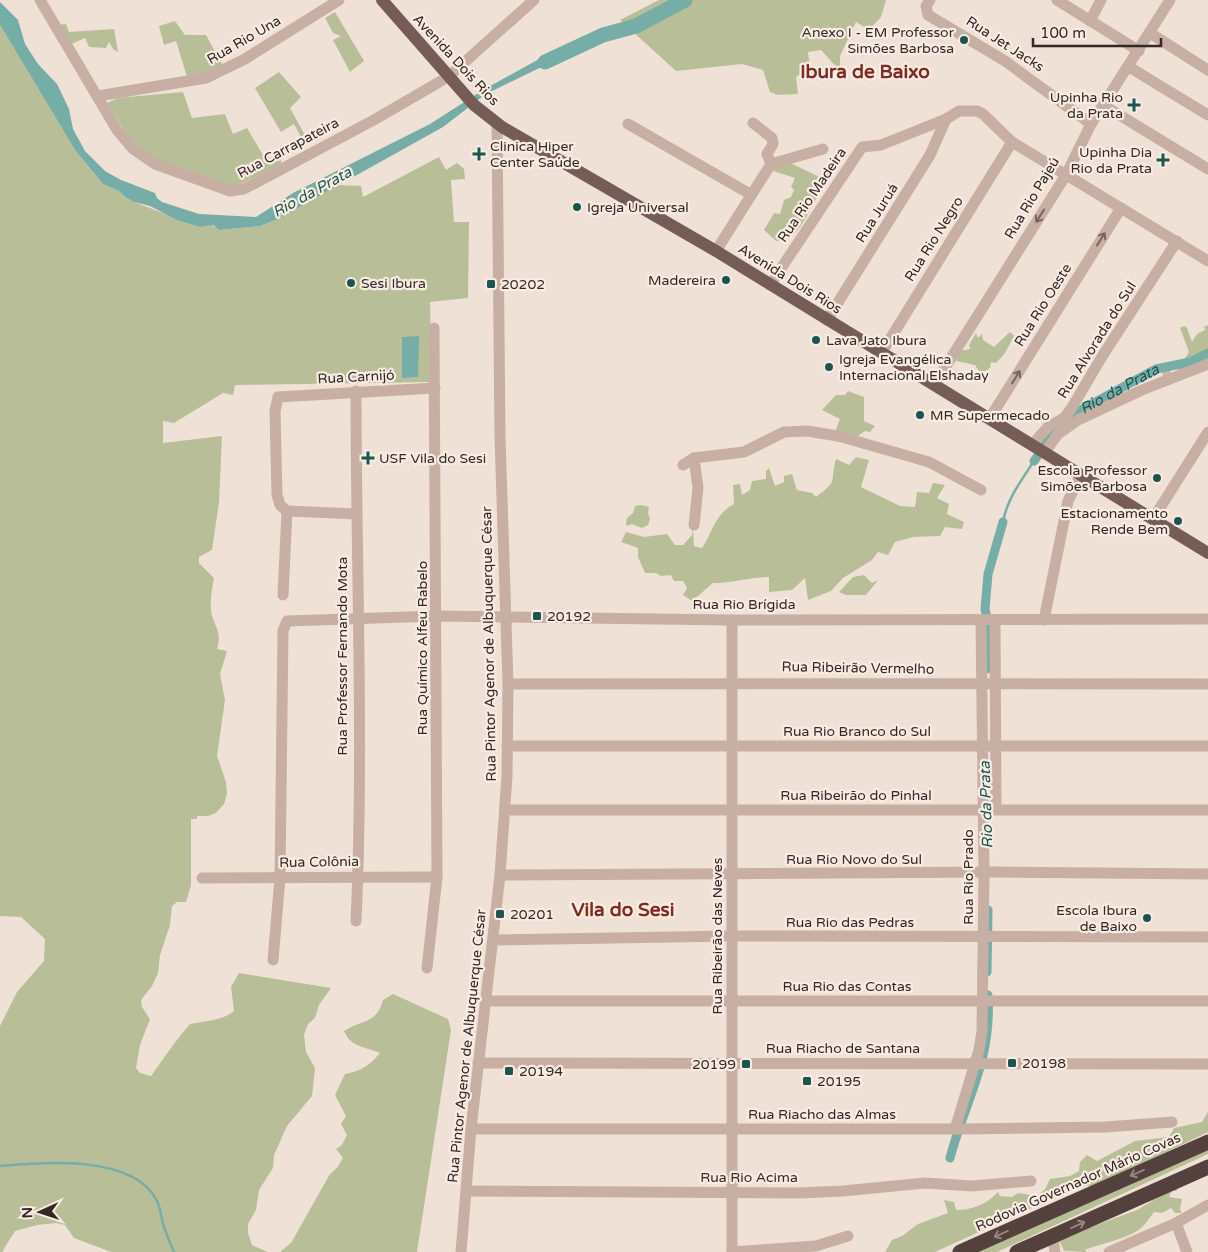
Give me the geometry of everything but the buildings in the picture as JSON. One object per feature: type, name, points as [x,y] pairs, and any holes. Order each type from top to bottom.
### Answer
[{"type":"highway","name":"Rodovia Governador Mário Covas","points":[[960,1252],[1208,1142]]},
{"type":"highway","points":[[1017,1252],[1054,1244],[1208,1167]]},
{"type":"main road","name":"Avenida Dois Rios","points":[[382,0],[470,101],[497,124],[716,251],[1208,553]]},
{"type":"street","name":"Rua Carrapateira","points":[[40,0],[117,130],[142,156],[155,164],[216,187],[236,191],[244,189],[372,121],[448,77],[534,0]]},
{"type":"street","name":"Rua Rio Una","points":[[98,96],[206,78],[245,59],[339,0]]},
{"type":"street","points":[[1057,0],[1139,51]]},
{"type":"street","points":[[1090,20],[1101,0]]},
{"type":"street","name":"Rua Rio Pajeú","points":[[934,385],[1066,175],[1103,105],[1170,0]]},
{"type":"street","name":"Rua Jet Jacks","points":[[928,5],[928,15],[1005,61],[1092,124]]},
{"type":"street","points":[[1150,33],[1208,70]]},
{"type":"street","points":[[1129,67],[1208,115]]},
{"type":"street","points":[[1103,105],[1208,169]]},
{"type":"street","points":[[946,119],[956,112],[977,111],[987,116],[1012,142],[1208,261]]},
{"type":"street","name":"Rua Rio Madeira","points":[[770,285],[862,147],[881,145],[946,119]]},
{"type":"street","name":"Rua Juruá","points":[[827,320],[930,155],[946,119]]},
{"type":"street","points":[[753,123],[772,138],[773,144],[767,155],[771,164]]},
{"type":"street","name":"Rua Pintor Agenor de Albuquerque César","points":[[461,1252],[471,1129],[500,875],[505,810],[508,684],[500,437],[497,124]]},
{"type":"street","points":[[628,124],[750,194]]},
{"type":"street","name":"Rua Rio Negro","points":[[882,352],[1012,142]]},
{"type":"street","points":[[716,251],[750,194],[771,164],[823,149]]},
{"type":"street","name":"Rua Rio Oeste","points":[[990,418],[1121,208]]},
{"type":"street","name":"Rua Alvorada do Sul","points":[[1032,445],[1049,426],[1064,418],[1071,409],[1177,241]]},
{"type":"street","name":"Rua Químico Alfeu Rabelo","points":[[427,968],[437,877],[434,328]]},
{"type":"street","points":[[1044,453],[1058,434],[1078,420],[1142,390],[1208,364]]},
{"type":"street","name":"Rua Carnijó","points":[[287,511],[280,505],[277,495],[275,411],[278,397],[356,391],[435,388]]},
{"type":"street","name":"Rua Professor Fernando Mota","points":[[356,391],[358,619],[358,876],[356,921]]},
{"type":"street","points":[[683,465],[694,458],[744,452],[779,433],[806,431],[838,436],[928,462],[982,490]]},
{"type":"street","points":[[1153,519],[1208,432]]},
{"type":"street","points":[[694,458],[698,485],[694,525]]},
{"type":"street","points":[[1044,620],[1068,501],[1081,475]]},
{"type":"street","points":[[283,595],[287,511],[356,514]]},
{"type":"street","name":"Rua Rio Brígida","points":[[280,878],[283,628],[286,622],[290,620],[437,616],[732,620],[1208,619]]},
{"type":"street","name":"Rua Ribeirão das Neves","points":[[732,620],[732,1252]]},
{"type":"street","name":"Rua Rio Prado","points":[[958,1129],[978,1063],[986,1001],[990,685],[988,620]]},
{"type":"street","name":"Rua Ribeirão Vermelho","points":[[508,684],[731,682],[990,685],[1208,684]]},
{"type":"street","name":"Rua Rio Branco do Sul","points":[[507,746],[1208,746]]},
{"type":"street","name":"Rua Ribeirão do Pinhal","points":[[505,810],[1208,810]]},
{"type":"street","name":"Rua Rio Novo do Sul","points":[[500,875],[1208,874]]},
{"type":"street","name":"Rua Colônia","points":[[202,878],[437,877]]},
{"type":"street","points":[[273,960],[280,878]]},
{"type":"street","name":"Rua Rio das Pedras","points":[[493,940],[732,936],[1208,937]]},
{"type":"street","name":"Rua Rio das Contas","points":[[486,1002],[732,1000],[1208,1001]]},
{"type":"street","name":"Rua Riacho de Santana","points":[[478,1064],[1208,1064]]},
{"type":"street","name":"Rua Riacho das Almas","points":[[471,1129],[958,1129],[1106,1127],[1172,1122]]},
{"type":"street","name":"Rua Rio Acima","points":[[466,1191],[843,1191],[925,1183],[972,1186],[1031,1181]]},
{"type":"street","points":[[1112,1251],[1176,1223],[1208,1205]]},
{"type":"street","points":[[1176,1223],[1186,1252]]},
{"type":"street","points":[[732,1252],[816,1246],[848,1236]]},
{"type":"green space","points":[[659,0],[886,0],[881,17],[869,30],[856,22],[840,56],[840,71],[821,50],[808,52],[810,67],[796,77],[798,94],[778,95],[770,92],[763,70],[742,64],[676,71],[620,20]]},
{"type":"green space","points":[[335,12],[364,61],[350,72],[333,40],[341,36],[333,33],[325,18]]},
{"type":"green space","points":[[175,21],[185,35],[206,35],[224,68],[188,80],[176,41],[164,45],[159,26]]},
{"type":"green space","points":[[66,24],[69,32],[114,29],[118,52],[113,49],[109,42],[106,48],[89,47],[85,38],[69,45],[58,25]]},
{"type":"green space","points":[[0,25],[75,150],[103,184],[119,191],[134,202],[200,227],[212,225],[219,230],[260,226],[278,219],[339,185],[361,186],[363,197],[439,157],[446,170],[457,163],[464,169],[465,179],[451,180],[454,222],[469,222],[468,298],[430,302],[432,382],[235,385],[233,395],[223,393],[174,423],[163,421],[163,443],[222,436],[219,502],[212,550],[199,557],[199,563],[214,578],[211,606],[212,616],[219,637],[217,649],[227,651],[220,674],[225,700],[217,756],[226,782],[227,794],[224,804],[216,813],[208,816],[197,816],[197,819],[191,819],[191,885],[186,902],[177,902],[172,906],[170,925],[160,955],[158,973],[152,986],[141,1000],[142,1007],[150,1019],[140,1045],[136,1068],[140,1073],[151,1076],[190,1024],[218,1019],[234,1011],[231,987],[239,973],[331,988],[319,1005],[315,1018],[308,1024],[304,1035],[306,1052],[315,1068],[312,1096],[287,1126],[274,1155],[273,1168],[259,1190],[256,1210],[248,1224],[248,1233],[252,1245],[268,1252],[111,1252],[74,1238],[65,1225],[56,1223],[37,1225],[15,1231],[2,1252],[0,1252],[0,1026],[17,992],[44,961],[45,939],[21,917],[0,916]]},
{"type":"green space","points":[[279,72],[301,97],[290,108],[306,137],[302,139],[294,124],[281,132],[255,88]]},
{"type":"green space","points":[[183,92],[192,118],[225,114],[233,134],[247,128],[266,160],[279,155],[282,164],[231,189],[150,158],[134,146],[107,103],[118,98]]},
{"type":"green space","points":[[788,162],[826,180],[828,184],[821,191],[805,219],[793,235],[785,240],[776,241],[764,230],[774,213],[780,214],[784,200],[791,197],[794,190],[791,187],[795,178],[773,171],[776,164]]},
{"type":"green space","points":[[1208,325],[1208,362],[1164,378],[1161,370],[1168,368],[1171,373],[1178,370],[1175,362],[1184,360],[1189,352],[1180,328],[1184,326],[1187,328],[1192,342],[1197,334],[1205,330],[1204,327]]},
{"type":"green space","points":[[1010,332],[1014,336],[1005,353],[996,363],[991,362],[990,368],[985,371],[979,371],[975,365],[956,361],[960,351],[970,349],[969,345],[976,333],[978,338],[982,334],[983,340],[994,347]]},
{"type":"green space","points":[[848,391],[864,397],[864,421],[875,426],[870,432],[865,431],[858,436],[835,432],[840,419],[822,410],[836,395],[845,395]]},
{"type":"green space","points":[[856,457],[869,460],[861,487],[900,506],[915,507],[917,492],[929,493],[933,483],[945,485],[937,498],[949,504],[947,514],[964,522],[962,529],[945,527],[940,536],[913,537],[895,542],[888,555],[878,552],[872,560],[843,578],[831,591],[808,600],[805,578],[792,590],[769,592],[769,577],[713,583],[692,601],[683,595],[687,588],[683,581],[674,581],[671,575],[661,576],[656,573],[645,573],[638,557],[638,548],[621,542],[626,532],[644,537],[667,534],[675,545],[683,545],[692,535],[693,528],[694,546],[702,548],[718,518],[734,504],[733,485],[740,484],[742,495],[750,490],[752,481],[766,479],[766,471],[769,468],[775,486],[784,482],[784,476],[792,474],[797,490],[812,493],[816,497],[831,483],[836,459],[849,465]]},
{"type":"green space","points":[[635,506],[649,507],[650,519],[648,525],[642,528],[632,524],[626,526],[627,518],[633,513]]},
{"type":"green space","points":[[864,575],[872,583],[878,580],[866,595],[846,595],[839,592],[853,577]]},
{"type":"green space","points":[[393,994],[448,1019],[451,1030],[417,1252],[280,1252],[291,1243],[330,1174],[337,1168],[343,1158],[336,1149],[342,1145],[347,1135],[341,1124],[346,1116],[335,1095],[345,1074],[365,1067],[380,1053],[354,1043],[344,1031],[373,1017],[383,1000]]},
{"type":"green space","points":[[1208,1112],[1208,1132],[1097,1186],[1085,1186],[1054,1198],[935,1252],[885,1252],[892,1240],[902,1236],[918,1224],[948,1213],[944,1200],[954,1202],[956,1210],[979,1206],[998,1192],[1000,1196],[1012,1197],[1018,1193],[1037,1196],[1045,1189],[1050,1179],[1070,1176],[1079,1171],[1080,1162],[1087,1155],[1097,1161],[1135,1141],[1169,1137],[1174,1128],[1202,1122]]},
{"type":"green space","points":[[1208,1146],[1208,1154],[997,1252],[970,1252]]},
{"type":"green space","points":[[1177,1186],[1177,1191],[1172,1191],[1169,1197],[1182,1199],[1180,1209],[1182,1213],[1175,1213],[1171,1208],[1162,1213],[1154,1212],[1143,1226],[1130,1235],[1085,1250],[1087,1252],[1064,1251],[1059,1239],[1137,1210]]},
{"type":"water","name":"Rio da Prata","points":[[0,2],[18,20],[25,44],[38,64],[57,84],[69,109],[73,129],[85,151],[105,171],[121,180],[155,193],[162,202],[199,214],[256,217],[293,193],[430,124],[483,90],[559,48],[564,56],[486,94],[443,127],[278,219],[260,226],[219,230],[213,225],[200,227],[177,220],[150,206],[134,202],[119,191],[103,184],[75,150],[0,25]]},
{"type":"water","points":[[419,336],[418,377],[402,378],[402,337]]},
{"type":"waterway","name":"Rio da Prata","points":[[545,62],[603,35],[636,26],[685,0]]},
{"type":"waterway","name":"Rio da Prata","points":[[1045,444],[1058,423],[1068,417],[1156,369],[1190,362],[1208,353]]},
{"type":"waterway","name":"Rio da Prata","points":[[1034,461],[1037,457]]},
{"type":"waterway","name":"Rio da Prata","points":[[1003,522],[1011,498],[1034,461]]},
{"type":"waterway","name":"Rio da Prata","points":[[987,669],[989,627],[985,609],[988,574],[1003,522]]},
{"type":"waterway","name":"Rio da Prata","points":[[987,972],[988,910]]},
{"type":"waterway","name":"Rio da Prata","points":[[950,1158],[982,1060],[988,1019],[988,995]]},
{"type":"waterway","points":[[0,1166],[39,1163],[86,1164],[109,1168],[129,1175],[145,1186],[157,1201],[164,1227],[174,1252]]},
{"type":"place","name":"Anexo I - EM Professor Simões Barbosa","points":[[964,40]]},
{"type":"place","name":"Upinha Rio da Prata","points":[[1134,105]]},
{"type":"place","name":"Clinica Hiper Center Saúde","points":[[479,154]]},
{"type":"place","name":"Upinha Dia Rio da Prata","points":[[1163,160]]},
{"type":"place","name":"Igreja Universal","points":[[577,207]]},
{"type":"place","name":"Madereira","points":[[726,280]]},
{"type":"place","name":"Sesi Ibura","points":[[351,283]]},
{"type":"place","name":"20202","points":[[491,284]]},
{"type":"place","name":"Lava Jato Ibura","points":[[816,340]]},
{"type":"place","name":"Igreja Evangélica Internacional Elshaday","points":[[829,367]]},
{"type":"place","name":"MR Supermecado","points":[[920,415]]},
{"type":"place","name":"USF Vila do Sesi","points":[[368,458]]},
{"type":"place","name":"Escola Professor Simões Barbosa","points":[[1157,478]]},
{"type":"place","name":"Estacionamento Rende Bem","points":[[1178,521]]},
{"type":"place","name":"20192","points":[[537,616]]},
{"type":"place","name":"20201","points":[[500,914]]},
{"type":"place","name":"Escola Ibura de Baixo","points":[[1147,918]]},
{"type":"place","name":"20198","points":[[1012,1063]]},
{"type":"place","name":"20199","points":[[746,1064]]},
{"type":"place","name":"20194","points":[[509,1071]]},
{"type":"place","name":"20195","points":[[807,1081]]},
{"type":"district","name":"Ibura de Baixo","points":[[865,72]]},
{"type":"district","name":"Vila do Sesi","points":[[623,910]]}]
